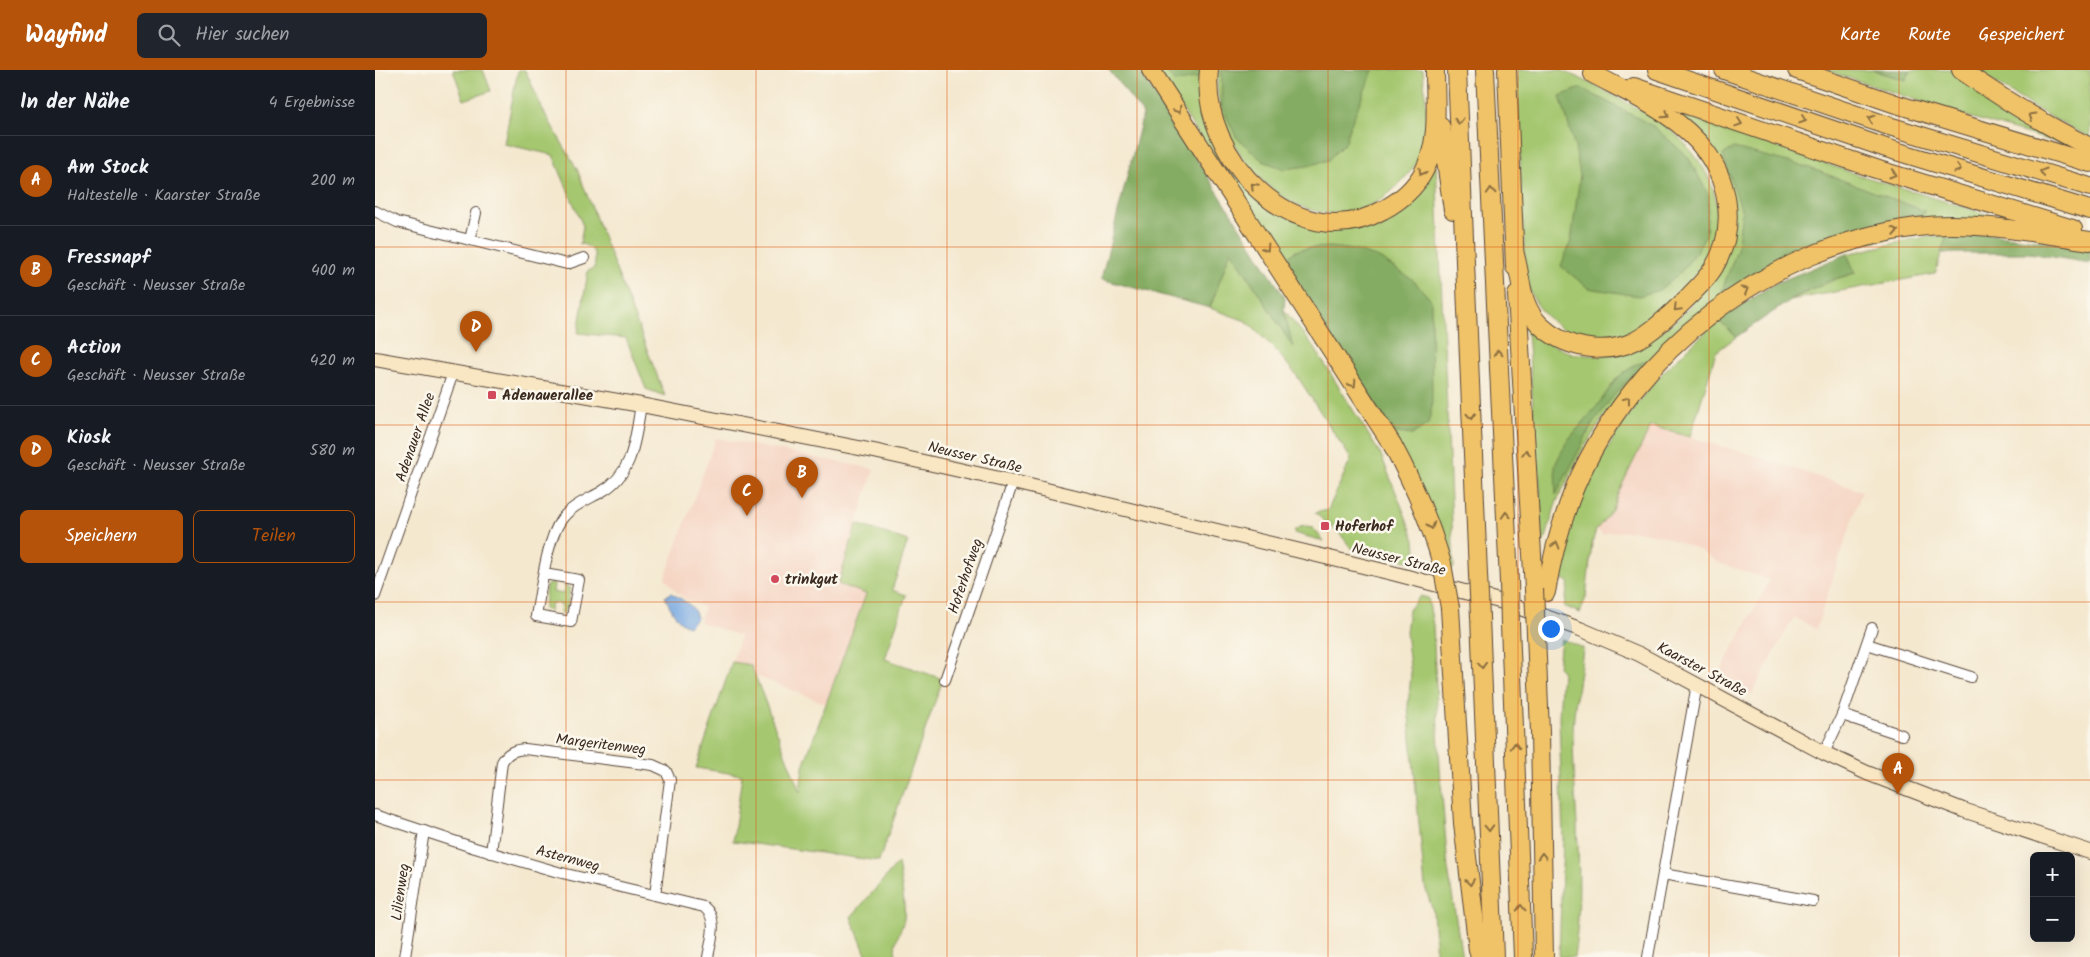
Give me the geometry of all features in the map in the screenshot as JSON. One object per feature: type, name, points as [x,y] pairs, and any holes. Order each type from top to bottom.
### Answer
[{"type":"highway","points":[[1151,70],[1393,444],[1414,484],[1431,526],[1443,564],[1449,608],[1463,823],[1480,957]]},
{"type":"highway","points":[[1209,70],[1207,82],[1211,108],[1219,133],[1230,156],[1243,175],[1259,192],[1293,213],[1311,220],[1332,222],[1355,221],[1376,214],[1394,204],[1411,189],[1424,171],[1431,152],[1434,134],[1435,70]]},
{"type":"highway","points":[[1507,70],[1515,255],[1540,591],[1540,732],[1544,957]]},
{"type":"highway","points":[[1657,70],[1886,148],[2090,210]]},
{"type":"highway","points":[[1725,70],[1889,126],[2090,187]]},
{"type":"highway","points":[[1797,70],[1896,104],[2090,163]]},
{"type":"highway","points":[[1961,70],[2006,101],[2053,129],[2090,147]]},
{"type":"highway","points":[[1457,71],[1494,957]]},
{"type":"highway","points":[[1515,255],[1521,293],[1527,310],[1540,325],[1555,336],[1575,345],[1595,349],[1615,347],[1633,341],[1650,332],[1702,282],[1715,266],[1724,244],[1729,216],[1725,192],[1718,172],[1706,152],[1688,132],[1667,115],[1588,72]]},
{"type":"highway","points":[[1588,72],[1879,170],[2090,235]]},
{"type":"highway","points":[[1486,77],[1509,582],[1523,957]]},
{"type":"highway","points":[[1435,91],[1466,298]]},
{"type":"highway","points":[[1540,591],[1576,486],[1597,445],[1620,409],[1644,377],[1671,348],[1701,321],[1733,298],[1782,270],[1841,244],[1918,227],[1980,226],[2090,241]]},
{"type":"main road","name":"Neusser Straße","points":[[375,359],[641,405],[835,443],[1013,482],[1424,581],[1503,602],[1561,622]]},
{"type":"main road","name":"Kaarster Straße","points":[[1561,622],[1639,654],[1824,753],[1912,791],[2090,852]]},
{"type":"street","points":[[375,211],[397,222],[567,264],[584,258]]},
{"type":"street","points":[[470,240],[476,213]]},
{"type":"street","name":"Adenauer Allee","points":[[375,596],[453,373]]},
{"type":"street","points":[[544,574],[579,580],[571,622],[536,616],[544,574],[553,537],[560,521],[568,512],[612,484],[626,469],[632,453],[641,405]]},
{"type":"street","name":"Hoferhofweg","points":[[945,680],[1013,482]]},
{"type":"street","points":[[1824,753],[1842,715],[1872,628]]},
{"type":"street","points":[[1867,644],[1971,677]]},
{"type":"street","points":[[1648,957],[1697,684]]},
{"type":"street","points":[[1842,715],[1902,735]]},
{"type":"street","name":"Margeritenweg","points":[[491,853],[503,762],[507,755],[514,750],[525,749],[653,765],[666,771],[670,780],[655,895]]},
{"type":"street","name":"Asternweg","points":[[375,814],[491,853],[574,876],[696,904],[710,912],[714,919],[708,957]]},
{"type":"street","name":"Lilienweg","points":[[405,957],[424,831]]},
{"type":"street","points":[[1663,874],[1813,901]]},
{"type":"shaded area","points":[[1650,426],[1749,454],[1862,491],[1816,629],[1794,617],[1751,695],[1717,677],[1770,580],[1719,563],[1697,549],[1662,536],[1637,531],[1608,532],[1603,535],[1597,530],[1612,510]]},
{"type":"shaded area","points":[[716,438],[874,469],[838,584],[866,594],[827,704],[731,666],[740,636],[699,622],[704,607],[688,601],[676,592],[665,578]]},
{"type":"green space","points":[[453,70],[483,70],[491,91],[464,100]]},
{"type":"green space","points":[[518,70],[525,70],[544,112],[577,169],[665,396],[646,389],[626,338],[578,333],[588,271],[594,268],[595,255],[589,247],[580,244],[583,226],[553,155],[504,144]]},
{"type":"green space","points":[[1109,70],[1138,70],[1163,106],[1285,298],[1284,310],[1293,347],[1231,250],[1210,308],[1101,279],[1143,114]]},
{"type":"green space","points":[[1158,70],[1203,70],[1202,98],[1259,200],[1360,225],[1436,165],[1454,568],[1450,569],[1432,511]]},
{"type":"green space","points":[[1165,70],[1201,70],[1200,77],[1175,82]]},
{"type":"green space","points":[[1218,70],[1423,70],[1426,130],[1420,156],[1411,171],[1394,189],[1364,208],[1332,213],[1301,206],[1273,190],[1248,165],[1230,136],[1219,103]]},
{"type":"green space","points":[[1222,70],[1373,70],[1349,129],[1346,142],[1328,160],[1308,166],[1284,169],[1263,161],[1236,137],[1221,104]]},
{"type":"green space","points":[[1517,70],[1563,71],[1642,111],[1659,121],[1688,147],[1700,163],[1709,180],[1715,198],[1717,217],[1713,246],[1696,273],[1680,292],[1648,321],[1620,336],[1604,339],[1588,338],[1573,334],[1547,317],[1529,289],[1525,265]]},
{"type":"green space","points":[[1824,70],[1872,70],[1906,80],[1911,70],[1951,70],[2073,147],[1969,117]]},
{"type":"green space","points":[[1872,70],[1911,70],[1906,80]]},
{"type":"green space","points":[[1977,70],[2090,70],[2090,137],[2032,106]]},
{"type":"green space","points":[[1581,88],[1653,126],[1688,157],[1709,196],[1706,234],[1696,253],[1680,273],[1659,290],[1639,296],[1588,288],[1561,266],[1571,241],[1580,175],[1575,147],[1560,96]]},
{"type":"green space","points":[[1678,113],[1856,174],[1993,216],[1993,220],[1799,255],[1632,381],[1603,418],[1582,451],[1556,503],[1546,538],[1541,544],[1540,490],[1526,321],[1546,342],[1573,354],[1601,356],[1647,342],[1680,317],[1709,284],[1733,215]]},
{"type":"green space","points":[[1734,148],[1807,167],[1925,211],[1921,219],[1823,243],[1784,257],[1721,293],[1737,250],[1742,212],[1723,155]]},
{"type":"green space","points":[[1989,234],[2090,247],[2090,263],[2029,253],[1941,253],[1947,235]]},
{"type":"green space","points":[[1947,235],[1935,274],[1790,300],[1835,279],[1855,273],[1847,254],[1914,239]]},
{"type":"green space","points":[[1330,247],[1354,250],[1379,258],[1413,280],[1431,300],[1432,407],[1428,424],[1412,435],[1396,433],[1365,392],[1284,266],[1287,259],[1297,251],[1308,248]]},
{"type":"green space","points":[[1231,249],[1292,345],[1284,310],[1314,347],[1381,455],[1415,540],[1417,563],[1351,548],[1341,535],[1315,513],[1328,510],[1351,459],[1297,376],[1274,348],[1246,321],[1210,308]]},
{"type":"green space","points":[[1847,254],[1855,273],[1835,279],[1795,297],[1736,337],[1718,321],[1774,284]]},
{"type":"green space","points":[[1718,321],[1736,337],[1716,352],[1690,437],[1651,426],[1619,491],[1612,510],[1596,530],[1592,543],[1586,597],[1580,613],[1564,606],[1569,582],[1559,578],[1564,548],[1570,526],[1596,468],[1625,421],[1655,381]]},
{"type":"green space","points":[[1647,361],[1616,393],[1592,425],[1556,495],[1555,465],[1567,441],[1597,406],[1617,378],[1634,365]]},
{"type":"green space","points":[[857,524],[908,541],[892,590],[906,595],[885,659],[943,679],[879,861],[733,841],[742,775],[696,768],[732,662],[751,665],[800,792],[803,767],[866,594],[838,584]]},
{"type":"green space","points":[[1302,526],[1313,528],[1324,541],[1294,533],[1295,530]]},
{"type":"green space","points":[[551,583],[554,584],[553,592],[563,594],[564,586],[570,588],[567,609],[563,613],[560,612],[561,604],[551,603],[550,611],[544,609],[546,586]]},
{"type":"green space","points":[[1420,596],[1428,598],[1433,625],[1440,769],[1448,869],[1462,957],[1436,957],[1433,911],[1425,887],[1408,706],[1411,675],[1406,632],[1409,610]]},
{"type":"green space","points":[[1561,639],[1583,648],[1573,725],[1579,875],[1579,902],[1574,957],[1559,957],[1563,839],[1559,717],[1562,671],[1558,667]]},
{"type":"green space","points":[[898,863],[904,899],[904,919],[895,947],[897,957],[867,957],[851,917]]},
{"type":"water","points":[[671,593],[693,609],[697,618],[689,626],[681,622],[672,610],[665,597]]},
{"type":"place","name":"Kiosk","points":[[476,352]]},
{"type":"place","name":"Adenauerallee","points":[[492,395]]},
{"type":"place","name":"Fressnapf","points":[[802,498]]},
{"type":"place","name":"Action","points":[[747,516]]},
{"type":"place","name":"Hoferhof","points":[[1325,526]]},
{"type":"place","name":"trinkgut","points":[[775,579]]},
{"type":"place","name":"Am Stock","points":[[1898,794]]}]
